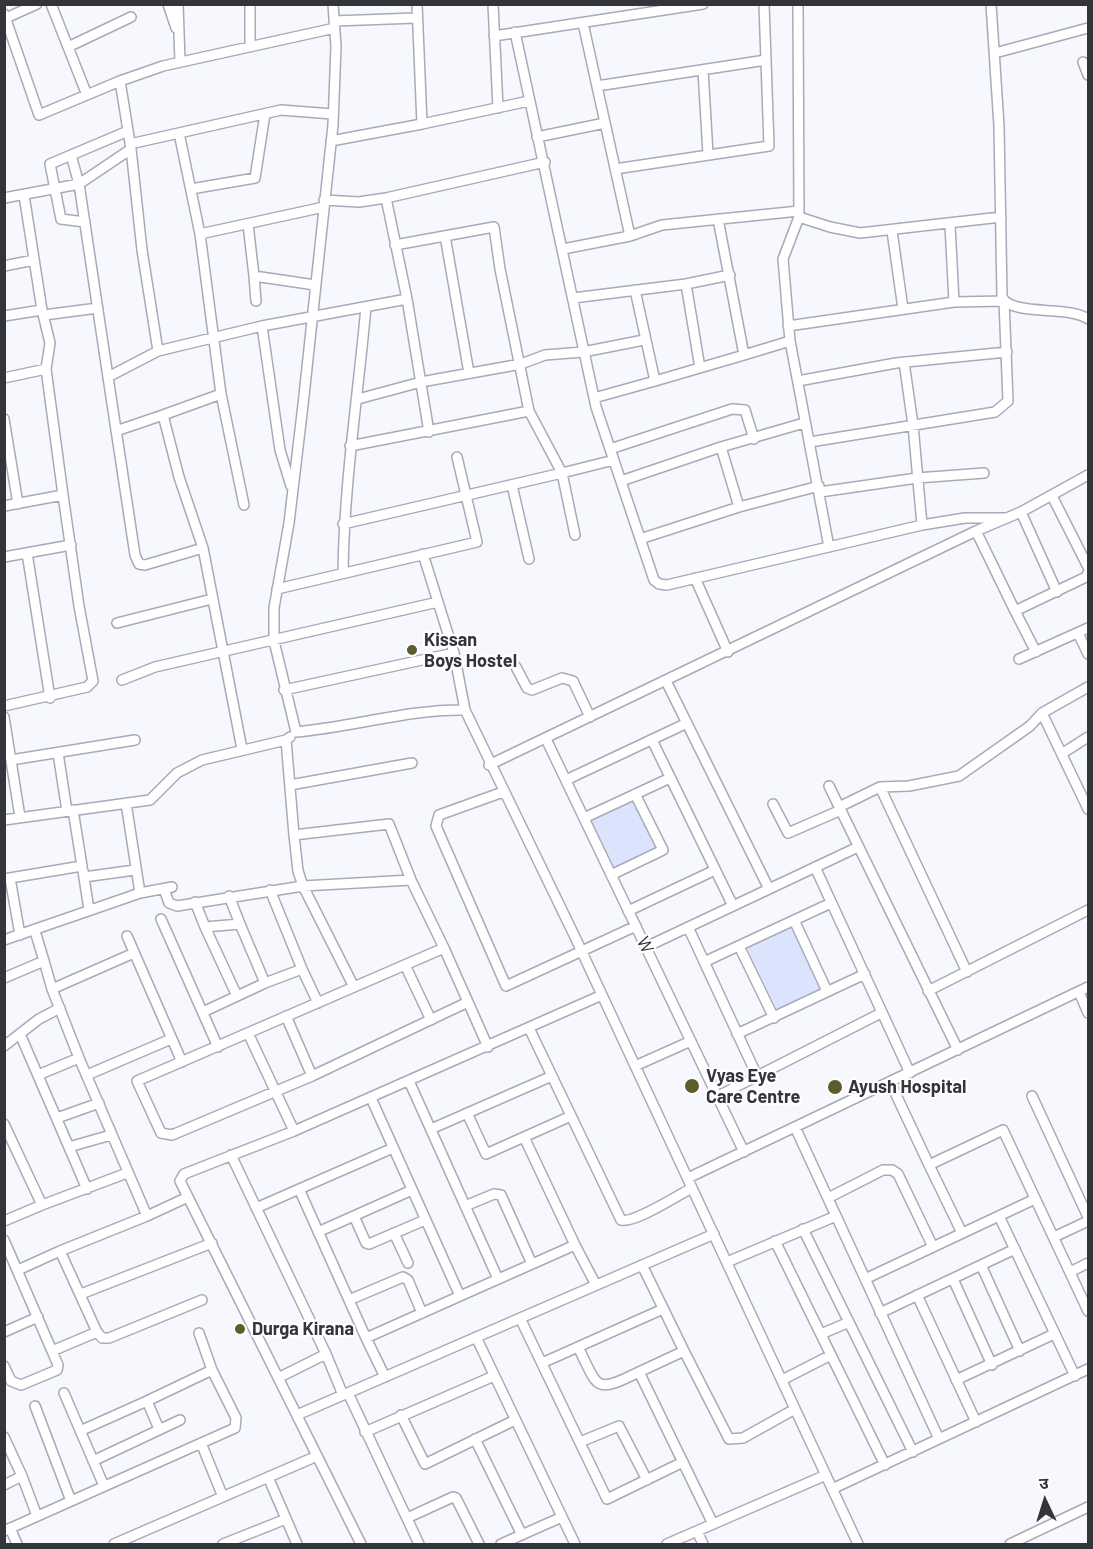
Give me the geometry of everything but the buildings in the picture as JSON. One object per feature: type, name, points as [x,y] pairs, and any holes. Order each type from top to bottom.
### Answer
[{"type":"street","points":[[37,4],[5,16],[39,115],[120,81],[180,62],[250,47],[335,24],[416,18]]},
{"type":"street","points":[[51,4],[87,95]]},
{"type":"street","points":[[168,4],[180,41]]},
{"type":"street","points":[[178,4],[180,62]]},
{"type":"street","points":[[250,4],[250,47]]},
{"type":"street","points":[[296,732],[274,641],[277,589],[293,491],[331,141],[335,24],[333,4]]},
{"type":"street","points":[[417,4],[422,124]]},
{"type":"street","points":[[493,4],[498,108]]},
{"type":"street","points":[[494,36],[703,4]]},
{"type":"street","points":[[615,169],[769,146],[764,4]]},
{"type":"street","points":[[798,4],[799,214],[783,259],[790,341],[829,547]]},
{"type":"street","points":[[810,442],[996,412],[1008,401],[1002,297],[995,53],[991,4]]},
{"type":"street","points":[[68,47],[131,17]]},
{"type":"street","points":[[583,23],[630,236]]},
{"type":"street","points":[[995,53],[1089,28]]},
{"type":"street","points":[[515,32],[537,137],[545,162],[594,398],[654,580],[659,584],[695,578],[922,525],[965,518],[1004,518]]},
{"type":"street","points":[[597,86],[766,60]]},
{"type":"street","points":[[1083,62],[1089,75]]},
{"type":"street","points":[[703,69],[708,154]]},
{"type":"street","points":[[120,81],[158,351]]},
{"type":"street","points":[[331,141],[529,101]]},
{"type":"street","points":[[4,198],[80,184],[130,147],[179,132],[281,110],[333,114]]},
{"type":"street","points":[[191,189],[255,178],[265,114]]},
{"type":"street","points":[[537,137],[605,123]]},
{"type":"street","points":[[85,222],[61,219],[50,164],[128,131]]},
{"type":"street","points":[[179,132],[200,234],[221,394],[244,505]]},
{"type":"street","points":[[71,155],[80,184],[135,555],[139,564],[145,565],[203,548]]},
{"type":"street","points":[[200,234],[248,224],[324,203],[359,202],[386,198],[545,162]]},
{"type":"street","points":[[4,706],[50,698],[87,687],[93,681],[63,495],[46,369],[50,343],[24,195]]},
{"type":"street","points":[[386,198],[407,299],[429,432]]},
{"type":"street","points":[[563,249],[630,236],[662,225],[718,219],[799,214],[830,227],[860,232],[950,225],[1000,217]]},
{"type":"street","points":[[718,219],[744,355]]},
{"type":"street","points":[[248,224],[256,301]]},
{"type":"street","points":[[950,225],[954,302]]},
{"type":"street","points":[[395,245],[494,227],[500,269],[530,411],[562,473],[575,535]]},
{"type":"street","points":[[892,231],[903,309]]},
{"type":"street","points":[[444,236],[470,373]]},
{"type":"street","points":[[4,266],[34,260]]},
{"type":"street","points":[[573,298],[687,284],[730,275]]},
{"type":"street","points":[[254,276],[315,285]]},
{"type":"street","points":[[687,284],[700,368]]},
{"type":"street","points":[[635,290],[644,340],[655,381]]},
{"type":"street","points":[[108,377],[158,351],[215,336],[407,299]]},
{"type":"street","points":[[788,326],[954,302],[1004,301],[1010,305],[1046,311],[1073,312],[1089,320]]},
{"type":"street","points":[[343,573],[343,524],[366,307]]},
{"type":"street","points":[[4,316],[98,308]]},
{"type":"street","points":[[262,326],[280,450],[293,491]]},
{"type":"street","points":[[358,399],[421,382],[521,364],[544,355],[583,352],[644,340]]},
{"type":"street","points":[[594,398],[790,341]]},
{"type":"street","points":[[798,381],[904,362],[1006,352]]},
{"type":"street","points":[[904,362],[913,425],[922,525]]},
{"type":"street","points":[[4,378],[46,369]]},
{"type":"street","points":[[116,431],[221,394]]},
{"type":"street","points":[[610,449],[732,409],[745,410],[754,439]]},
{"type":"street","points":[[350,446],[530,411]]},
{"type":"street","points":[[163,415],[179,477],[203,548],[242,749]]},
{"type":"street","points":[[4,419],[18,504]]},
{"type":"street","points":[[621,481],[721,447],[804,423]]},
{"type":"street","points":[[721,447],[739,507]]},
{"type":"street","points":[[277,589],[477,542],[457,457]]},
{"type":"street","points":[[343,524],[614,460]]},
{"type":"street","points":[[640,539],[739,507],[819,489],[984,473]]},
{"type":"street","points":[[489,765],[728,652],[975,531],[1021,512],[1089,475]]},
{"type":"street","points":[[512,485],[529,559]]},
{"type":"street","points":[[4,506],[63,495]]},
{"type":"street","points":[[1052,496],[1089,567]]},
{"type":"street","points":[[1021,512],[1057,591]]},
{"type":"street","points":[[975,531],[1035,652]]},
{"type":"street","points":[[4,557],[71,545]]},
{"type":"street","points":[[27,553],[50,698]]},
{"type":"street","points":[[423,554],[453,653],[465,710],[489,765],[581,950],[858,1545]]},
{"type":"street","points":[[1015,611],[1086,578],[1089,573]]},
{"type":"street","points":[[695,578],[728,652]]},
{"type":"street","points":[[117,623],[213,599]]},
{"type":"street","points":[[122,680],[155,667],[438,602]]},
{"type":"street","points":[[1019,659],[1089,628]]},
{"type":"street","points":[[1078,633],[1089,654]]},
{"type":"street","points":[[284,690],[453,653]]},
{"type":"street","points":[[516,667],[527,688],[532,690],[562,678],[573,681],[590,717]]},
{"type":"street","points":[[666,681],[769,889]]},
{"type":"street","points":[[773,804],[788,832],[880,787],[909,786],[959,776],[1030,726],[1042,713],[1089,687]]},
{"type":"street","points":[[4,820],[150,800],[177,773],[202,760],[286,740],[296,732],[344,728],[428,710],[465,710]]},
{"type":"street","points":[[1042,713],[1089,809]]},
{"type":"street","points":[[4,717],[20,817]]},
{"type":"street","points":[[566,780],[687,723]]},
{"type":"street","points":[[1063,753],[1089,737]]},
{"type":"street","name":"W","points":[[546,739],[744,1152]]},
{"type":"street","points":[[11,760],[135,740]]},
{"type":"street","points":[[286,740],[298,871],[303,886],[354,987]]},
{"type":"street","points":[[652,740],[733,906]]},
{"type":"street","points":[[58,753],[89,910]]},
{"type":"street","points":[[290,785],[412,763]]},
{"type":"street","points":[[584,818],[670,778]]},
{"type":"street","points":[[829,786],[958,1050]]},
{"type":"street","points":[[880,787],[967,972]]},
{"type":"street","points":[[503,792],[439,815],[435,826],[506,986],[636,926]]},
{"type":"street","points":[[611,874],[663,850],[635,794]]},
{"type":"street","points":[[126,803],[140,893]]},
{"type":"street","points":[[294,835],[389,824],[411,880],[488,1047]]},
{"type":"street","points":[[646,947],[858,847]]},
{"type":"street","points":[[20,935],[7,878],[82,866]]},
{"type":"street","points":[[815,867],[910,1073]]},
{"type":"street","points":[[84,877],[135,870]]},
{"type":"street","points":[[628,911],[715,870]]},
{"type":"street","points":[[4,940],[140,893],[168,888],[169,903],[174,906],[303,886],[411,880]]},
{"type":"street","points":[[270,890],[318,1003]]},
{"type":"street","points":[[229,896],[265,983]]},
{"type":"street","points":[[195,902],[237,996]]},
{"type":"street","points":[[704,962],[831,903]]},
{"type":"street","points":[[928,991],[1089,910]]},
{"type":"street","points":[[161,919],[218,1047]]},
{"type":"street","points":[[794,920],[827,991]]},
{"type":"street","points":[[205,927],[240,924]]},
{"type":"street","points":[[688,927],[758,1078]]},
{"type":"street","points":[[34,931],[52,989],[79,1058],[147,1216]]},
{"type":"street","points":[[127,936],[182,1062]]},
{"type":"street","points":[[739,946],[774,1018]]},
{"type":"street","points":[[444,948],[137,1080],[161,1133],[165,1136],[278,1092],[468,1002]]},
{"type":"street","points":[[52,989],[134,953]]},
{"type":"street","points":[[4,978],[44,961]]},
{"type":"street","points":[[405,965],[431,1020]]},
{"type":"street","points":[[203,1012],[265,983],[302,969]]},
{"type":"street","points":[[737,1034],[865,974]]},
{"type":"street","points":[[688,1178],[1089,987]]},
{"type":"street","points":[[1079,992],[1089,1013]]},
{"type":"street","points":[[361,1545],[180,1181],[184,1174],[294,1131],[602,995]]},
{"type":"street","points":[[4,1046],[60,1008]]},
{"type":"street","points":[[717,1096],[758,1078],[881,1013]]},
{"type":"street","points":[[286,1016],[312,1076]]},
{"type":"street","points":[[529,1028],[622,1221],[638,1216],[692,1188]]},
{"type":"street","points":[[248,1033],[278,1092],[294,1131]]},
{"type":"street","points":[[20,1034],[87,1189]]},
{"type":"street","points":[[87,1075],[171,1039]]},
{"type":"street","points":[[635,1066],[691,1041]]},
{"type":"street","points":[[38,1075],[79,1058]]},
{"type":"street","points":[[431,1129],[552,1076]]},
{"type":"street","points":[[409,1081],[498,1279]]},
{"type":"street","points":[[890,1082],[962,1233]]},
{"type":"street","points":[[1032,1096],[1089,1219],[1054,1237]]},
{"type":"street","points":[[371,1098],[460,1296]]},
{"type":"street","points":[[57,1118],[99,1102]]},
{"type":"street","points":[[467,1113],[486,1154],[571,1116]]},
{"type":"street","points":[[4,1124],[42,1205]]},
{"type":"street","points":[[795,1127],[939,1439]]},
{"type":"street","points":[[929,1165],[1003,1130],[1089,1311]]},
{"type":"street","points":[[69,1147],[111,1135]]},
{"type":"street","points":[[524,1137],[596,1285]]},
{"type":"street","points":[[256,1208],[393,1148]]},
{"type":"street","points":[[231,1155],[419,1545]]},
{"type":"street","points":[[828,1198],[883,1170],[892,1170],[898,1174],[933,1247]]},
{"type":"street","points":[[4,1221],[127,1173]]},
{"type":"street","points":[[299,1189],[385,1377]]},
{"type":"street","points":[[318,1232],[412,1190]]},
{"type":"street","points":[[465,1206],[494,1194],[501,1195],[532,1264]]},
{"type":"street","points":[[18,1270],[188,1197]]},
{"type":"street","points":[[865,1279],[1035,1199]]},
{"type":"street","points":[[354,1216],[366,1243],[377,1242],[425,1220]]},
{"type":"street","points":[[727,1262],[836,1216]]},
{"type":"street","points":[[999,1216],[1075,1376]]},
{"type":"street","points":[[802,1229],[913,1452]]},
{"type":"street","points":[[394,1233],[408,1263]]},
{"type":"street","points":[[297,1415],[714,1234]]},
{"type":"street","points":[[4,1240],[58,1365],[57,1370],[21,1386],[11,1381],[4,1366]]},
{"type":"street","points":[[775,1242],[885,1465]]},
{"type":"street","points":[[81,1294],[212,1243]]},
{"type":"street","points":[[366,1338],[575,1245]]},
{"type":"street","points":[[880,1313],[1015,1249]]},
{"type":"street","points":[[60,1251],[97,1332],[102,1338],[109,1338],[202,1300]]},
{"type":"street","points":[[1070,1272],[1089,1263]]},
{"type":"street","points":[[642,1265],[729,1439],[743,1438],[795,1409]]},
{"type":"street","points":[[981,1265],[1020,1351]]},
{"type":"street","points":[[349,1300],[403,1277],[408,1280],[422,1313]]},
{"type":"street","points":[[953,1279],[992,1365]]},
{"type":"street","points":[[917,1294],[976,1422]]},
{"type":"street","points":[[542,1363],[663,1309]]},
{"type":"street","points":[[4,1332],[38,1317]]},
{"type":"street","points":[[520,1318],[607,1499],[683,1462]]},
{"type":"street","points":[[821,1334],[847,1323]]},
{"type":"street","points":[[52,1351],[97,1332]]},
{"type":"street","points":[[17,1545],[7,1529],[235,1428],[236,1423],[212,1370],[199,1333]]},
{"type":"street","points":[[956,1380],[1054,1334]]},
{"type":"street","points":[[476,1337],[575,1545]]},
{"type":"street","points":[[579,1347],[596,1382],[603,1387],[610,1387],[684,1351]]},
{"type":"street","points":[[278,1378],[326,1354]]},
{"type":"street","points":[[782,1380],[831,1355]]},
{"type":"street","points":[[832,1489],[1089,1369]]},
{"type":"street","points":[[80,1431],[212,1370]]},
{"type":"street","points":[[639,1372],[713,1524]]},
{"type":"street","points":[[365,1432],[494,1376]]},
{"type":"street","points":[[64,1393],[104,1486]]},
{"type":"street","points":[[147,1401],[159,1429]]},
{"type":"street","points":[[35,1406],[71,1501]]},
{"type":"street","points":[[401,1415],[425,1464],[515,1420]]},
{"type":"street","points":[[93,1461],[180,1420]]},
{"type":"street","points":[[580,1442],[619,1426],[647,1480]]},
{"type":"street","points":[[4,1437],[37,1516]]},
{"type":"street","points":[[475,1439],[522,1535]]},
{"type":"street","points":[[201,1443],[224,1497]]},
{"type":"street","points":[[114,1545],[317,1456]]},
{"type":"street","points":[[4,1485],[22,1476]]},
{"type":"street","points":[[268,1477],[296,1544]]},
{"type":"street","points":[[667,1545],[699,1537],[713,1524],[827,1477]]},
{"type":"street","points":[[679,1545],[827,1477]]},
{"type":"street","points":[[407,1518],[456,1498],[479,1545]]},
{"type":"street","points":[[1010,1545],[1089,1507]]},
{"type":"street","points":[[501,1545],[562,1517]]},
{"type":"street","points":[[223,1545],[286,1519]]},
{"type":"street","points":[[139,1534],[144,1545]]},
{"type":"shaded area","points":[[633,799],[656,849],[613,869],[590,819]]},
{"type":"shaded area","points":[[792,926],[823,991],[778,1012],[747,948]]},
{"type":"place","name":"Kissan Boys Hostel","points":[[412,650]]},
{"type":"place","name":"Vyas Eye Care Centre","points":[[692,1086]]},
{"type":"place","name":"Ayush Hospital","points":[[835,1087]]},
{"type":"place","name":"Durga Kirana","points":[[240,1329]]}]
